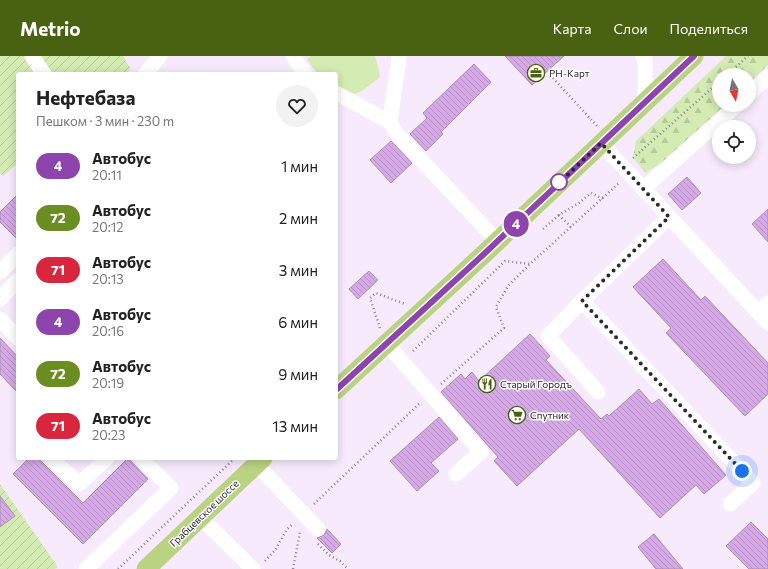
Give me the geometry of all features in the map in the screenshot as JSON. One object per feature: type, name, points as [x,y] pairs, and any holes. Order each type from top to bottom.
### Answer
[{"type":"main road","points":[[338,388],[383,336],[497,241],[694,56]]},
{"type":"main road","name":"Грабцевское шоссе","points":[[146,569],[260,461]]},
{"type":"street","points":[[32,56],[43,72]]},
{"type":"street","points":[[147,72],[160,56]]},
{"type":"street","points":[[293,56],[304,72]]},
{"type":"street","points":[[399,56],[390,122],[396,134],[497,241]]},
{"type":"street","points":[[643,56],[645,60],[645,102]]},
{"type":"street","points":[[756,88],[768,77]]},
{"type":"street","points":[[338,94],[390,122]]},
{"type":"street","points":[[644,189],[729,112]]},
{"type":"street","points":[[601,143],[669,217],[763,307],[768,323]]},
{"type":"street","points":[[598,392],[548,336],[669,217]]},
{"type":"street","points":[[0,272],[16,256]]},
{"type":"street","points":[[0,299],[16,282]]},
{"type":"street","points":[[582,301],[753,482],[730,504]]},
{"type":"street","points":[[0,318],[16,336]]},
{"type":"street","points":[[383,336],[402,362],[481,452],[456,474]]},
{"type":"street","points":[[53,460],[79,484],[105,460]]},
{"type":"street","points":[[86,569],[171,488],[143,460]]},
{"type":"street","points":[[260,461],[318,529]]},
{"type":"street","points":[[200,517],[257,567]]},
{"type":"path","points":[[735,68],[748,56]]},
{"type":"path","points":[[552,78],[598,128],[603,122]]},
{"type":"path","points":[[257,567],[276,549],[287,530],[430,394],[504,328],[496,307],[508,286],[530,264],[629,174],[630,161],[712,88]]},
{"type":"path","points":[[543,229],[559,214],[579,203],[591,193],[603,199]]},
{"type":"path","points":[[559,214],[571,227]]},
{"type":"path","points":[[402,362],[505,261],[530,264]]},
{"type":"path","points":[[383,336],[370,298],[376,293],[405,304]]},
{"type":"path","points":[[118,569],[233,460]]},
{"type":"path","points":[[293,569],[304,514]]},
{"type":"path","points":[[318,529],[312,538],[329,555],[340,561],[348,569]]},
{"type":"green space","points":[[0,56],[123,56],[131,69],[127,72],[16,72],[16,165],[3,176],[0,173]]},
{"type":"green space","points":[[311,56],[375,56],[380,77],[362,91],[352,95],[338,87],[338,72],[317,72],[307,59]]},
{"type":"green space","points":[[726,56],[768,56],[768,65],[756,76],[756,68],[713,68]]},
{"type":"green space","points":[[712,69],[712,112],[717,112],[664,161],[645,173],[633,157],[636,141]]},
{"type":"green space","points":[[0,484],[58,567],[55,569],[0,569]]},
{"type":"building","points":[[505,56],[564,56],[532,85]]},
{"type":"building","points":[[474,64],[491,82],[441,132],[443,134],[426,151],[410,134],[427,118],[423,113]]},
{"type":"building","points":[[391,141],[412,163],[391,183],[370,160]]},
{"type":"building","points":[[687,177],[701,193],[682,210],[668,194]]},
{"type":"building","points":[[16,196],[16,238],[0,222],[0,212]]},
{"type":"building","points":[[768,209],[768,242],[752,224]]},
{"type":"building","points":[[663,259],[701,300],[705,296],[768,363],[768,394],[745,416],[666,333],[671,328],[633,287]]},
{"type":"building","points":[[369,271],[378,280],[358,299],[349,289]]},
{"type":"building","points":[[530,334],[550,356],[546,360],[601,419],[607,414],[609,416],[639,389],[652,404],[659,399],[726,475],[704,494],[696,485],[660,518],[579,429],[517,486],[494,461],[498,457],[441,392],[461,374],[465,379],[472,372],[479,381]]},
{"type":"building","points":[[0,338],[16,355],[16,391],[0,374]]},
{"type":"building","points":[[439,417],[458,439],[431,463],[439,471],[417,491],[390,461]]},
{"type":"building","points":[[27,460],[40,460],[83,503],[126,460],[130,460],[148,479],[83,544],[13,474]]},
{"type":"building","points":[[0,496],[15,516],[0,527]]},
{"type":"building","points":[[751,522],[768,539],[768,569],[749,569],[726,546]]},
{"type":"building","points":[[327,529],[341,544],[332,553],[317,538],[324,535]]},
{"type":"building","points":[[654,534],[683,569],[656,569],[638,547]]},
{"type":"bus line","name":"4","points":[[338,388],[484,254],[694,56]]},
{"type":"place","name":"РН-Карт","points":[[536,73]]},
{"type":"place","name":"Старый Городъ","points":[[487,384]]},
{"type":"place","name":"Спутник","points":[[517,415]]},
{"type":"route","points":[[559,182],[556,186],[601,143],[669,217],[582,301],[742,471]]}]
